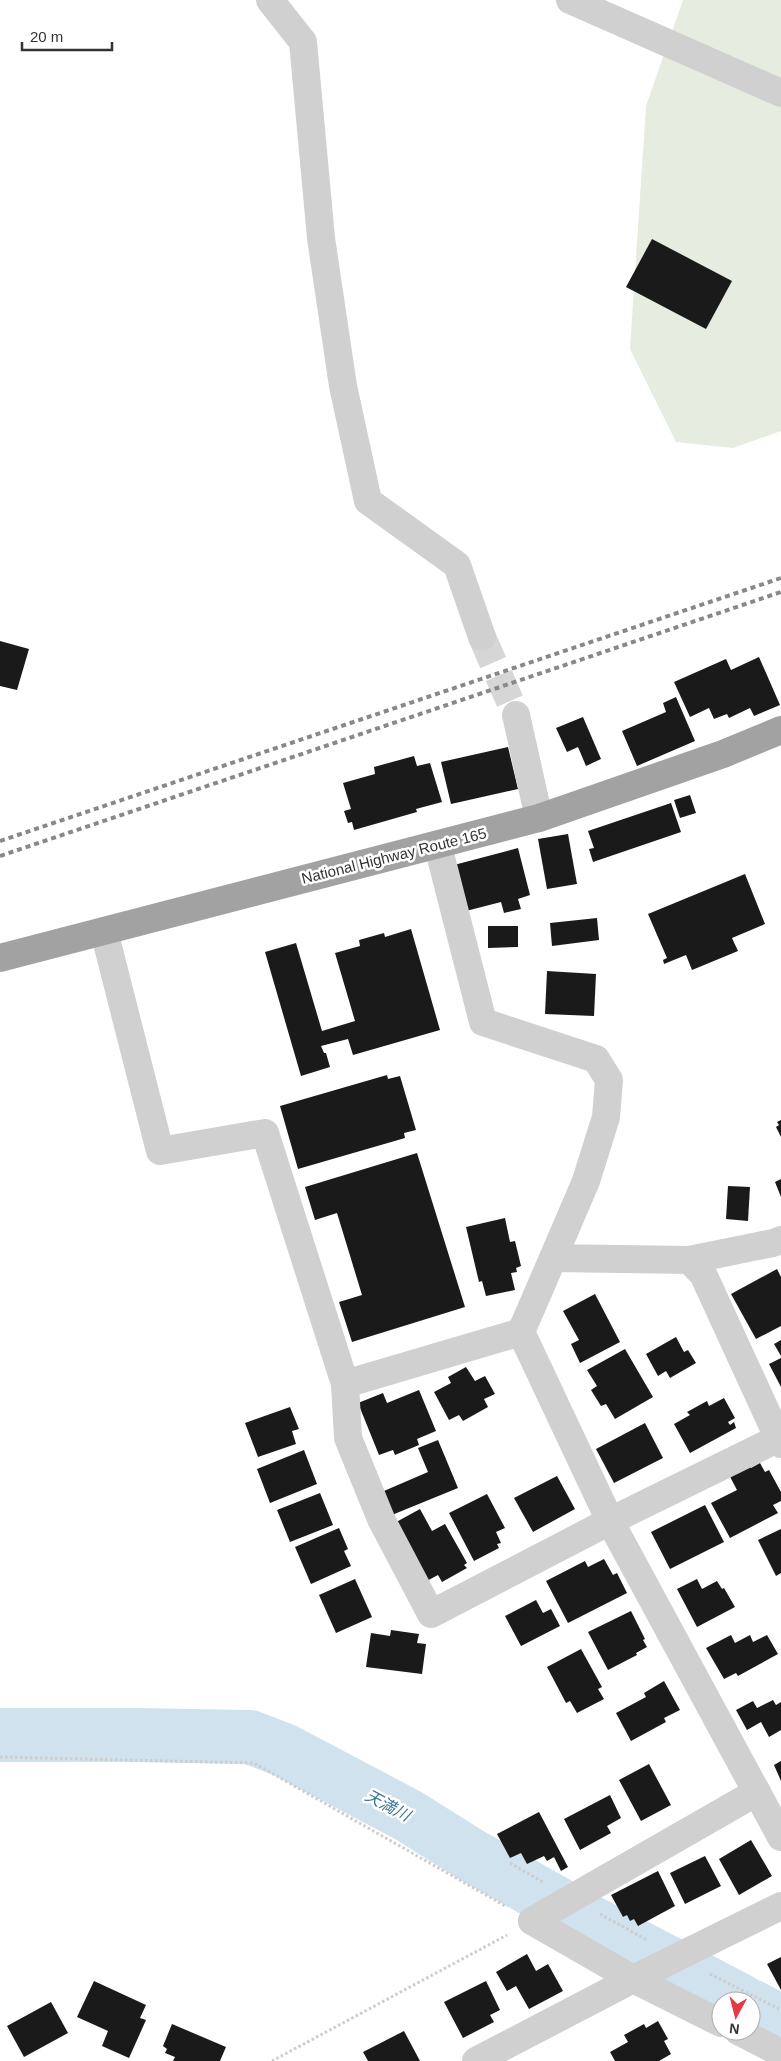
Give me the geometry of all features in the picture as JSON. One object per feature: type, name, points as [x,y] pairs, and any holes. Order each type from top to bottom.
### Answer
[{"type":"highway","name":"National Highway Route 165","points":[[0,958],[438,846],[540,818],[723,754],[781,730]]},
{"type":"street","points":[[270,0],[303,42],[321,238],[343,386],[368,501],[457,565],[482,637]]},
{"type":"street","points":[[570,0],[781,93]]},
{"type":"street","points":[[516,715],[540,818]]},
{"type":"street","points":[[438,846],[483,1022],[596,1058],[609,1080],[606,1116],[586,1181],[521,1332],[610,1521],[781,1836]]},
{"type":"street","points":[[104,931],[160,1151],[266,1132],[345,1384],[348,1438],[382,1519],[431,1614],[610,1521],[780,1440],[703,1274],[690,1260]]},
{"type":"street","points":[[553,1258],[690,1260],[781,1240]]},
{"type":"street","points":[[345,1384],[521,1332]]},
{"type":"street","points":[[532,1921],[756,1792]]},
{"type":"street","points":[[476,2061],[633,1979],[781,1906]]},
{"type":"street","points":[[532,1921],[633,1979],[711,2018]]},
{"type":"street","points":[[758,2041],[781,2052]]},
{"type":"path","points":[[0,1758],[254,1762],[532,1921]]},
{"type":"path","points":[[272,2061],[532,1921]]},
{"type":"shaded area","points":[[683,0],[781,0],[781,431],[733,448],[676,442],[630,349],[646,106]]},
{"type":"building","points":[[652,239],[732,281],[706,329],[626,287]]},
{"type":"building","points":[[0,641],[29,649],[17,690],[0,686]]},
{"type":"building","points":[[759,657],[780,705],[754,716],[750,708],[729,718],[727,714],[714,719],[709,708],[690,717],[674,682],[726,659],[731,670]]},
{"type":"building","points":[[676,697],[695,741],[637,766],[622,731],[666,712],[663,703]]},
{"type":"building","points":[[583,717],[601,759],[586,766],[578,747],[567,752],[556,728]]},
{"type":"building","points":[[508,747],[518,789],[451,804],[441,762]]},
{"type":"building","points":[[414,756],[417,766],[430,763],[442,802],[416,809],[417,812],[354,830],[352,822],[348,823],[344,811],[351,809],[343,783],[375,774],[374,767]]},
{"type":"building","points":[[690,795],[696,813],[680,818],[674,800]]},
{"type":"building","points":[[671,803],[681,832],[593,862],[589,849],[594,848],[588,831]]},
{"type":"building","points":[[568,834],[577,884],[547,889],[538,839]]},
{"type":"building","points":[[518,848],[530,895],[518,899],[521,909],[504,913],[501,902],[466,911],[454,865]]},
{"type":"building","points":[[745,874],[765,924],[732,938],[738,951],[692,970],[686,955],[664,964],[663,960],[667,958],[648,914]]},
{"type":"building","points":[[597,918],[599,940],[552,946],[550,923]]},
{"type":"building","points":[[488,926],[518,926],[518,947],[488,948]]},
{"type":"building","points":[[411,929],[440,1030],[353,1055],[348,1039],[321,1046],[324,1053],[326,1053],[330,1067],[301,1076],[265,952],[296,943],[322,1031],[355,1021],[335,953],[360,946],[359,940],[384,933],[385,937]]},
{"type":"building","points":[[547,971],[596,974],[594,1016],[545,1014]]},
{"type":"building","points":[[387,1075],[388,1079],[400,1076],[416,1130],[404,1133],[405,1138],[298,1169],[280,1106]]},
{"type":"building","points":[[781,1120],[781,1137],[776,1127],[779,1125],[777,1122]]},
{"type":"building","points":[[417,1153],[465,1307],[352,1342],[339,1302],[362,1295],[337,1213],[315,1220],[305,1187]]},
{"type":"building","points":[[781,1179],[781,1197],[775,1182]]},
{"type":"building","points":[[728,1186],[750,1187],[748,1221],[726,1219]]},
{"type":"building","points":[[505,1218],[510,1242],[515,1241],[521,1266],[516,1268],[517,1272],[511,1273],[515,1290],[486,1296],[482,1281],[479,1282],[466,1227]]},
{"type":"building","points":[[777,1269],[781,1277],[781,1326],[756,1339],[731,1294]]},
{"type":"building","points":[[595,1294],[620,1342],[580,1363],[571,1344],[579,1340],[563,1311]]},
{"type":"building","points":[[676,1337],[684,1352],[688,1350],[696,1363],[670,1378],[666,1371],[658,1376],[646,1354]]},
{"type":"building","points":[[781,1340],[781,1356],[774,1344]]},
{"type":"building","points":[[625,1349],[653,1397],[615,1419],[606,1404],[601,1406],[591,1390],[597,1386],[587,1370]]},
{"type":"building","points":[[781,1358],[781,1387],[769,1364]]},
{"type":"building","points":[[466,1367],[475,1381],[485,1376],[495,1394],[484,1399],[488,1407],[463,1421],[459,1415],[449,1420],[434,1392],[451,1383],[448,1377]]},
{"type":"building","points":[[419,1390],[436,1431],[417,1439],[419,1445],[395,1455],[393,1450],[379,1455],[358,1403],[383,1393],[387,1403]]},
{"type":"building","points":[[724,1398],[735,1418],[728,1422],[730,1425],[734,1422],[736,1428],[690,1453],[674,1424],[690,1415],[687,1412],[707,1401],[709,1406]]},
{"type":"building","points":[[290,1407],[299,1429],[292,1431],[296,1444],[258,1457],[245,1423]]},
{"type":"building","points":[[645,1423],[663,1458],[614,1483],[596,1449]]},
{"type":"building","points":[[438,1440],[458,1488],[387,1517],[377,1494],[428,1472],[418,1448]]},
{"type":"building","points":[[304,1450],[317,1484],[270,1503],[257,1469]]},
{"type":"building","points":[[747,1461],[751,1468],[760,1463],[765,1472],[769,1470],[781,1492],[781,1501],[773,1505],[778,1513],[730,1538],[711,1503],[737,1490],[727,1471]]},
{"type":"building","points":[[557,1476],[575,1509],[533,1532],[514,1498]]},
{"type":"building","points":[[320,1493],[333,1525],[290,1542],[277,1510]]},
{"type":"building","points":[[487,1494],[505,1528],[496,1532],[501,1543],[497,1544],[499,1548],[474,1561],[449,1513]]},
{"type":"building","points":[[705,1505],[724,1542],[670,1569],[651,1532]]},
{"type":"building","points":[[420,1509],[432,1531],[445,1524],[467,1563],[464,1565],[467,1568],[442,1582],[438,1575],[421,1584],[389,1526]]},
{"type":"building","points":[[339,1528],[348,1549],[344,1551],[351,1566],[311,1584],[295,1547]]},
{"type":"building","points":[[781,1529],[781,1573],[776,1576],[758,1540]]},
{"type":"building","points":[[604,1559],[613,1575],[617,1573],[627,1593],[568,1623],[546,1581],[585,1561],[588,1567]]},
{"type":"building","points":[[355,1579],[372,1617],[336,1633],[319,1595]]},
{"type":"building","points":[[697,1579],[702,1589],[717,1581],[722,1589],[724,1588],[735,1607],[697,1627],[677,1589]]},
{"type":"building","points":[[536,1600],[543,1613],[551,1609],[560,1626],[521,1646],[505,1616]]},
{"type":"building","points":[[631,1611],[647,1647],[636,1653],[637,1655],[608,1670],[588,1632]]},
{"type":"building","points":[[391,1630],[419,1634],[417,1643],[426,1644],[422,1674],[366,1667],[371,1633],[390,1636]]},
{"type":"building","points":[[731,1635],[735,1643],[750,1635],[753,1642],[767,1635],[778,1654],[738,1676],[736,1673],[724,1679],[706,1648]]},
{"type":"building","points":[[581,1649],[602,1687],[598,1689],[604,1699],[577,1713],[570,1701],[566,1703],[547,1667]]},
{"type":"building","points":[[664,1681],[680,1710],[664,1718],[666,1722],[631,1741],[616,1713],[646,1697],[644,1693]]},
{"type":"building","points":[[773,1700],[776,1705],[781,1702],[781,1730],[769,1737],[761,1722],[747,1730],[736,1710],[753,1701],[757,1708]]},
{"type":"building","points":[[781,1761],[781,1781],[774,1765]]},
{"type":"building","points":[[649,1764],[671,1805],[641,1821],[619,1780]]},
{"type":"building","points":[[610,1795],[621,1818],[607,1826],[611,1833],[580,1850],[564,1819]]},
{"type":"building","points":[[539,1812],[568,1867],[561,1871],[554,1857],[547,1861],[544,1856],[527,1864],[521,1853],[510,1858],[497,1834]]},
{"type":"building","points":[[751,1840],[772,1876],[739,1895],[719,1859]]},
{"type":"building","points":[[705,1856],[721,1886],[685,1904],[670,1873]]},
{"type":"building","points":[[658,1871],[675,1906],[638,1926],[634,1919],[630,1921],[627,1915],[623,1917],[611,1895]]},
{"type":"building","points":[[527,1954],[536,1971],[548,1964],[563,1991],[529,2009],[516,1986],[507,1991],[496,1972]]},
{"type":"building","points":[[781,1957],[781,1990],[767,1964]]},
{"type":"building","points":[[94,1981],[146,2005],[140,2018],[146,2020],[129,2058],[102,2046],[108,2031],[77,2017]]},
{"type":"building","points":[[486,1981],[500,2010],[490,2015],[494,2022],[463,2038],[444,2002]]},
{"type":"building","points":[[51,2002],[68,2033],[24,2057],[7,2026]]},
{"type":"building","points":[[658,2021],[668,2039],[664,2041],[671,2054],[659,2061],[615,2061],[610,2052],[628,2042],[624,2035],[644,2024],[646,2028]]},
{"type":"building","points":[[172,2024],[226,2047],[220,2061],[173,2061],[175,2057],[165,2053],[167,2049],[163,2046]]},
{"type":"building","points":[[404,2031],[420,2061],[368,2061],[363,2052]]},
{"type":"waterway","name":"天満川","points":[[0,1735],[250,1737],[286,1751],[409,1816],[471,1855],[590,1922],[722,1991]]},
{"type":"waterway","name":"天満川","points":[[761,2011],[781,2022]]},
{"type":"tunnel","points":[[482,637],[516,715]]},
{"type":"railway","points":[[0,841],[781,578]]},
{"type":"railway","points":[[0,856],[781,592]]}]
